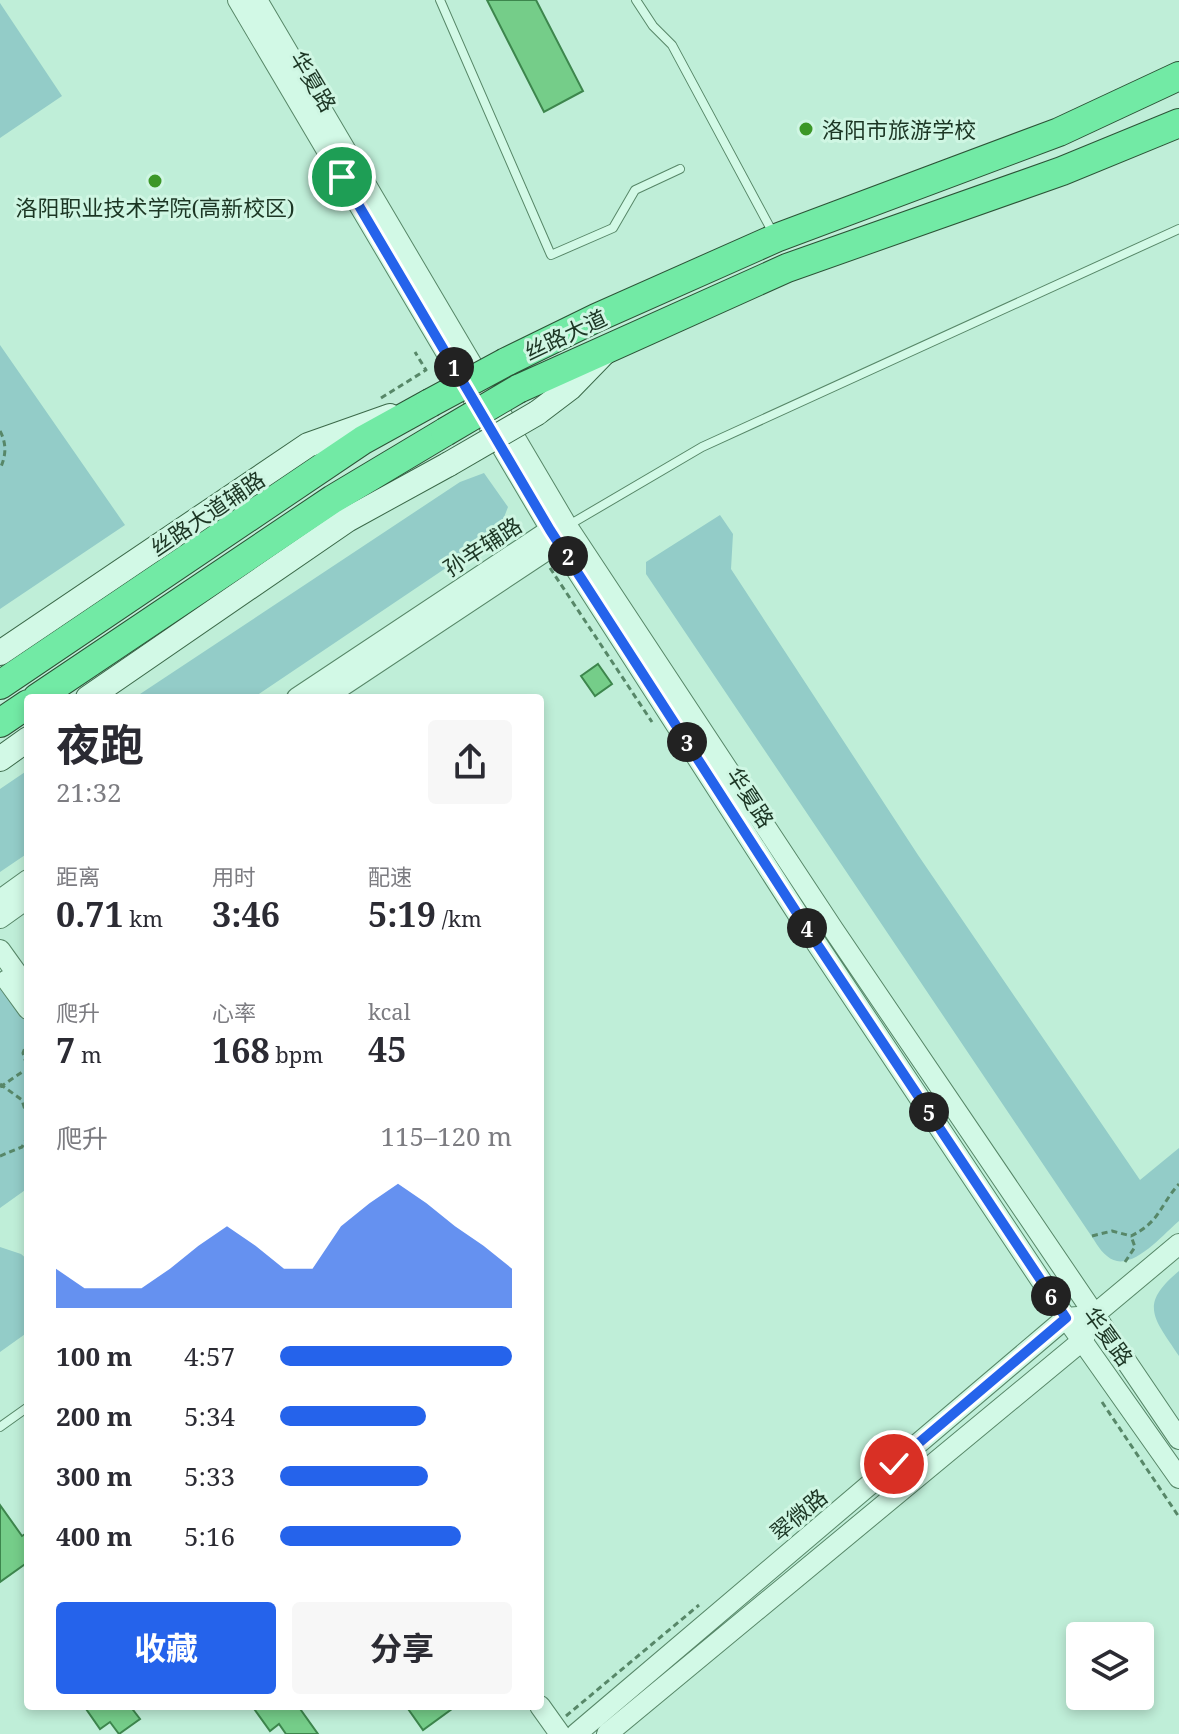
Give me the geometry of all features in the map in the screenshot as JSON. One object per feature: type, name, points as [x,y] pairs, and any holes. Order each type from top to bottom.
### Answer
[{"type":"highway","name":"丝路大道","points":[[0,685],[363,440],[506,362],[596,318],[776,238],[1059,132],[1179,76]]},
{"type":"highway","name":"丝路大道","points":[[43,694],[340,509],[445,432],[518,389],[787,268],[1062,171],[1179,123]]},
{"type":"highway","points":[[0,723],[24,707]]},
{"type":"main road","points":[[93,694],[340,509],[449,464],[537,413],[570,388],[613,344]]},
{"type":"main road","name":"丝路大道辅路","points":[[0,653],[308,445],[430,403]]},
{"type":"main road","points":[[0,759],[24,742]]},
{"type":"street","name":"华夏路","points":[[238,0],[559,533],[815,941],[1066,1318],[1179,1478]]},
{"type":"street","name":"华夏路","points":[[257,0],[559,533],[833,929],[1179,1439]]},
{"type":"street","name":"孙辛辅路","points":[[303,694],[559,533]]},
{"type":"street","name":"孙辛辅路","points":[[330,694],[559,533]]},
{"type":"street","points":[[0,900],[24,883]]},
{"type":"street","points":[[0,918],[24,901]]},
{"type":"street","points":[[0,950],[24,983]]},
{"type":"street","points":[[0,970],[24,1003]]},
{"type":"street","points":[[607,1734],[1083,1340],[1094,1315],[1179,1244]]},
{"type":"street","points":[[1066,1318],[1094,1315]]},
{"type":"street","name":"翠微路","points":[[576,1734],[1066,1318]]},
{"type":"street","points":[[530,1710],[547,1734]]},
{"type":"street","points":[[543,1710],[560,1734]]},
{"type":"lane","points":[[440,0],[551,255],[613,228],[635,190],[680,169]]},
{"type":"lane","points":[[636,0],[653,26],[672,45],[776,238]]},
{"type":"lane","points":[[559,533],[702,447],[1179,229]]},
{"type":"lane","points":[[0,1427],[24,1410]]},
{"type":"path","points":[[415,352],[426,370]]},
{"type":"path","points":[[0,431],[5,456],[0,469]]},
{"type":"path","points":[[24,1071],[1,1086],[22,1100],[24,1107]]},
{"type":"path","points":[[0,1156],[24,1143]]},
{"type":"path","points":[[1092,1236],[1112,1231],[1131,1236],[1144,1230],[1158,1217],[1179,1184]]},
{"type":"path","points":[[1125,1262],[1135,1247],[1131,1236]]},
{"type":"shaded area","points":[[0,3],[62,96],[0,138]]},
{"type":"shaded area","points":[[0,345],[125,525],[0,609]]},
{"type":"shaded area","points":[[484,473],[508,507],[501,525],[486,541],[259,694],[140,694],[460,482]]},
{"type":"shaded area","points":[[720,515],[733,534],[731,569],[918,855],[1140,1180],[1179,1148],[1179,1221],[1155,1244],[1135,1257],[1116,1261],[1099,1248],[646,574],[646,562]]},
{"type":"shaded area","points":[[24,773],[24,856],[0,872],[0,789]]},
{"type":"shaded area","points":[[0,988],[24,1020],[24,1191],[0,1208]]},
{"type":"shaded area","points":[[0,1247],[24,1257],[24,1335],[0,1352]]},
{"type":"shaded area","points":[[1179,1271],[1179,1356],[1157,1321],[1154,1303],[1158,1293]]},
{"type":"building","points":[[487,0],[536,0],[583,91],[544,112]]},
{"type":"building","points":[[598,664],[612,684],[595,696],[581,676]]},
{"type":"building","points":[[0,1505],[24,1535],[24,1565],[0,1582]]},
{"type":"building","points":[[87,1710],[133,1710],[140,1719],[119,1734],[110,1722],[100,1729]]},
{"type":"building","points":[[255,1710],[301,1710],[318,1734],[286,1734],[279,1724],[270,1731]]},
{"type":"building","points":[[409,1710],[450,1710],[423,1730]]},
{"type":"place","name":"洛阳市旅游学校","points":[[806,129]]},
{"type":"place","name":"洛阳职业技术学院(高新校区)","points":[[155,181]]},
{"type":"route","points":[[342,177],[550,530],[815,941],[1066,1318],[894,1464]]}]
